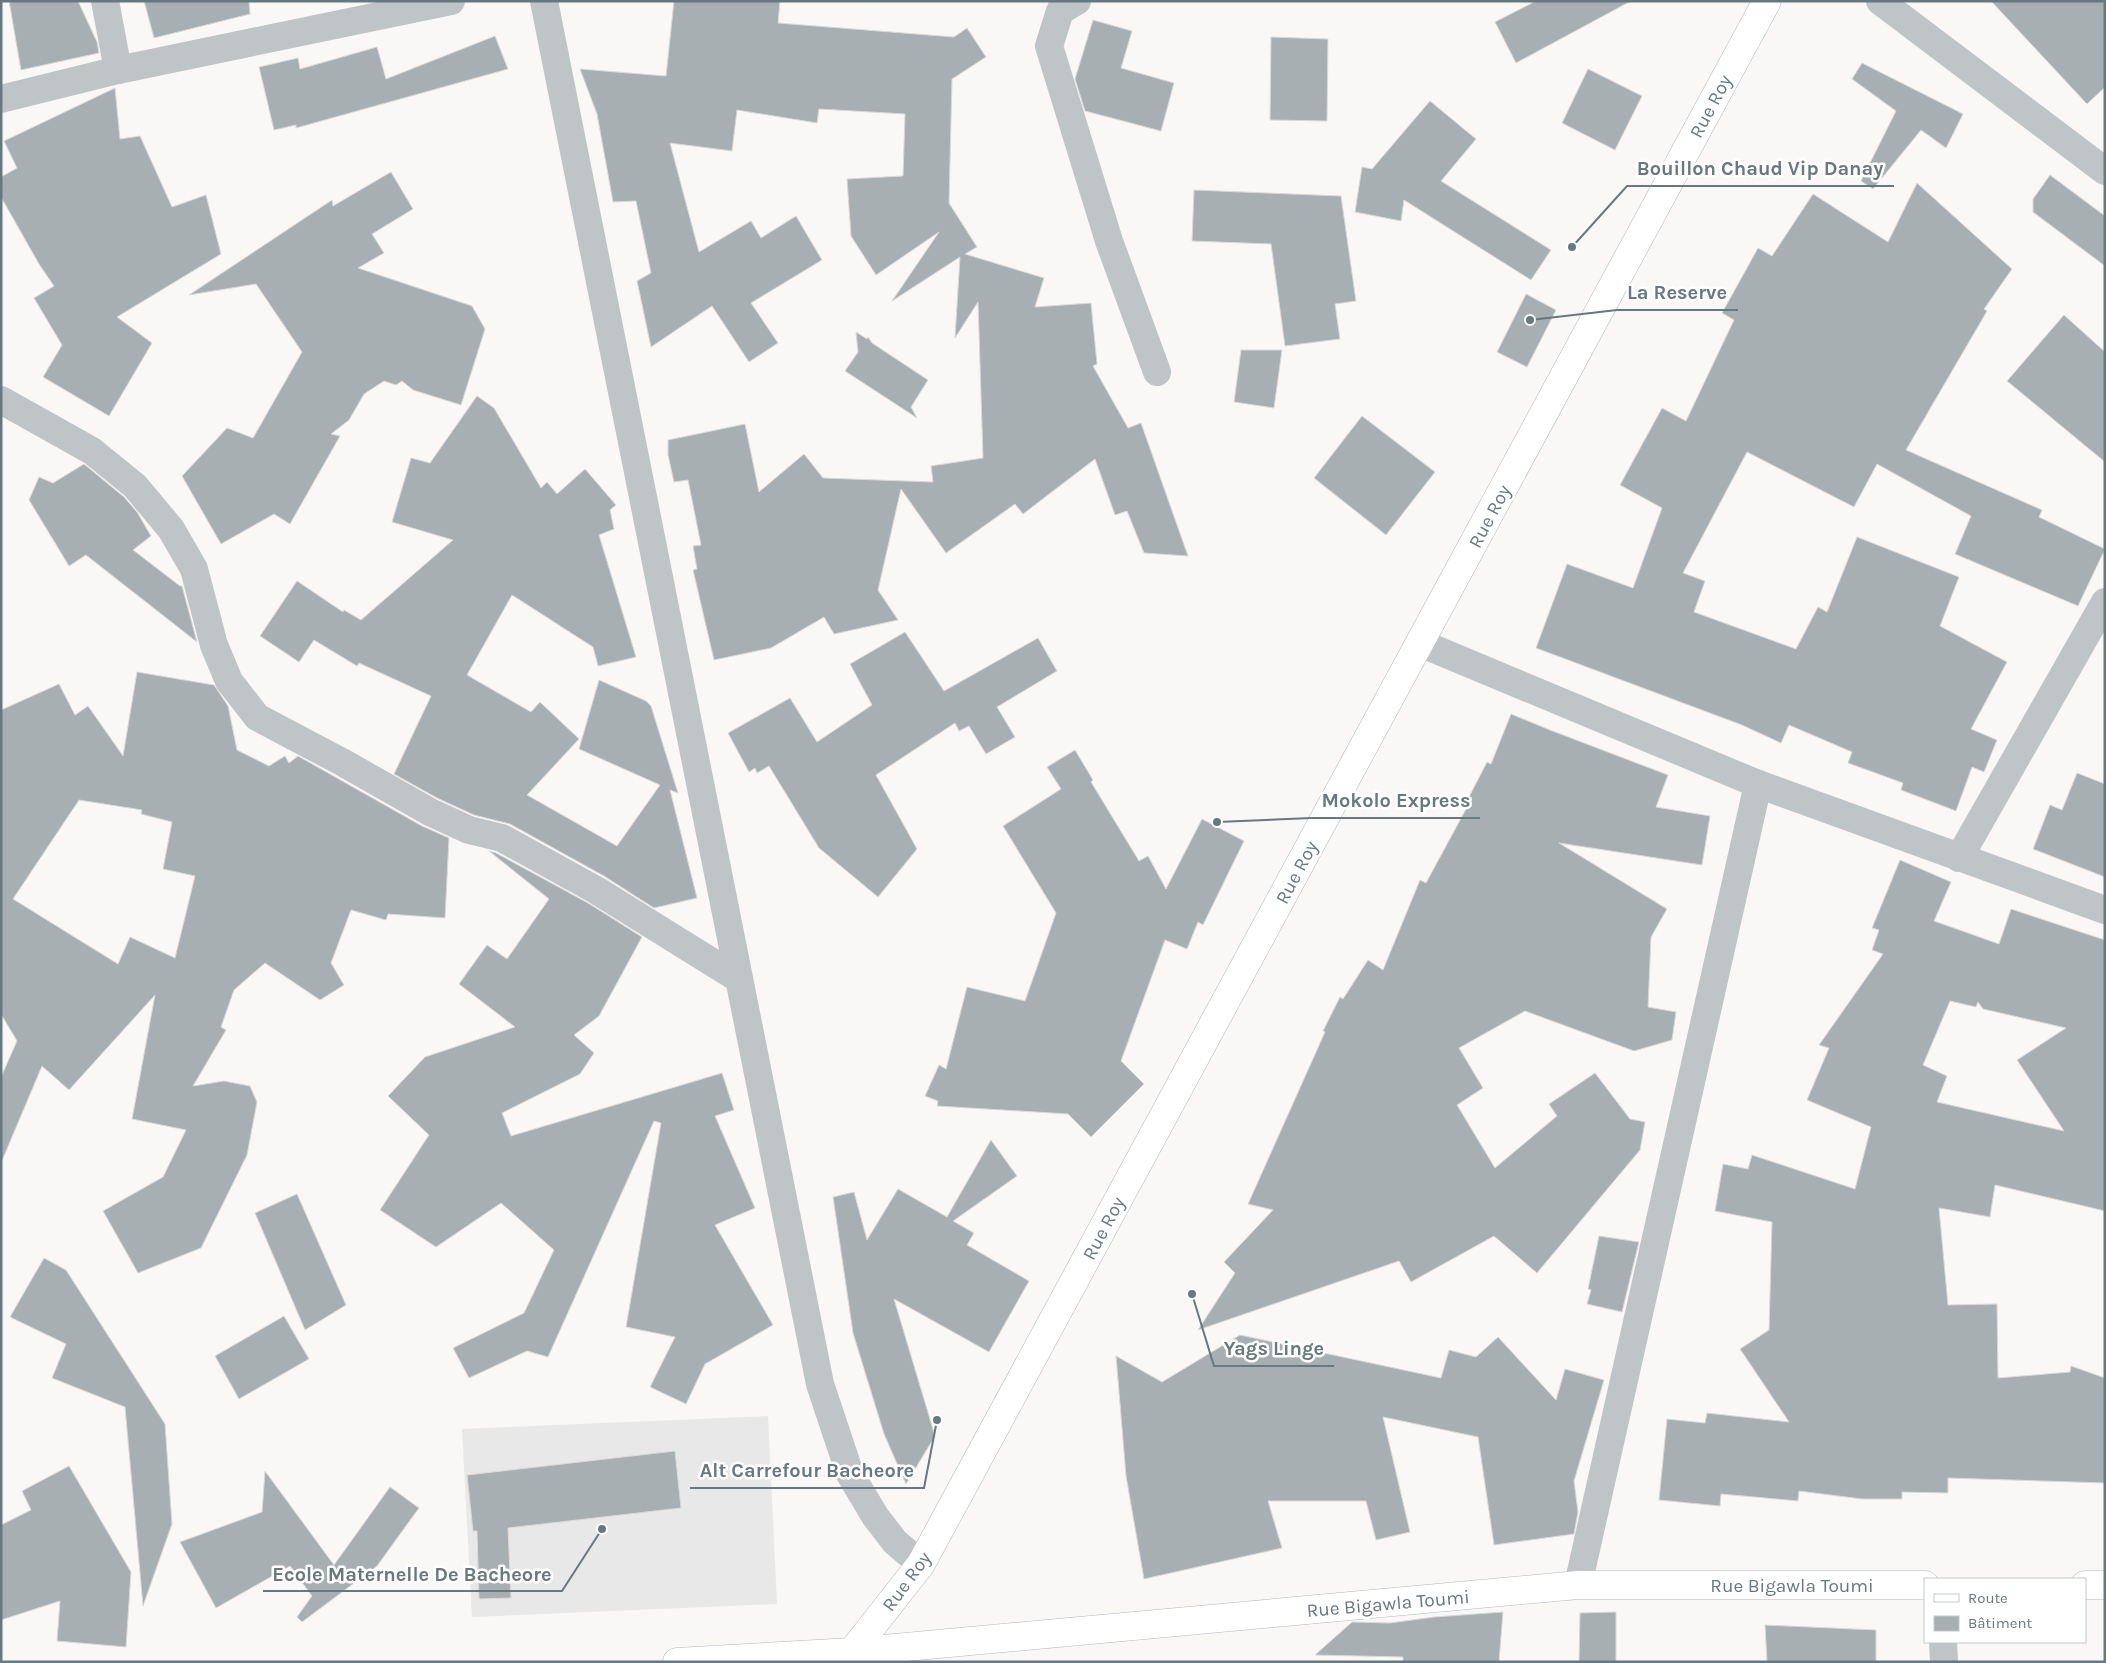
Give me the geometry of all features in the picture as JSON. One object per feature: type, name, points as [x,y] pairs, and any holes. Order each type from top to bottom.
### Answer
[{"type":"main road","name":"Rue Roy","points":[[848,1657],[921,1564],[1420,643],[1761,3]]},
{"type":"main road","name":"Rue Bigawla Toumi","points":[[677,1662],[848,1657],[1578,1585],[1924,1585]]},
{"type":"main road","points":[[2086,1585],[2105,1585]]},
{"type":"street","points":[[105,1],[118,70]]},
{"type":"street","points":[[1,100],[118,70],[451,1]]},
{"type":"street","points":[[544,1],[820,1384],[850,1474],[875,1516],[895,1542],[921,1564]]},
{"type":"street","points":[[1077,1],[1060,11],[1050,46],[1109,241],[1158,372]]},
{"type":"street","points":[[1880,1],[2100,159]]},
{"type":"street","points":[[1,400],[92,452],[135,486],[171,529],[194,569],[214,645],[229,681],[257,717],[430,812],[469,830],[502,838],[596,890],[739,979]]},
{"type":"street","points":[[1960,858],[2105,602]]},
{"type":"street","points":[[1420,643],[1758,784],[2105,910]]},
{"type":"street","points":[[1578,1585],[1758,784]]},
{"type":"street","points":[[1943,1643],[1944,1662]]},
{"type":"shaded area","points":[[768,1416],[777,1604],[472,1617],[462,1429]]},
{"type":"building","points":[[9,1],[78,1],[97,42],[99,53],[21,70]]},
{"type":"building","points":[[144,1],[249,1],[250,14],[154,38]]},
{"type":"building","points":[[674,1],[780,1],[778,23],[954,37],[967,28],[986,57],[952,79],[949,203],[977,247],[965,254],[1044,278],[1035,307],[1091,303],[1097,364],[1093,366],[1128,428],[1141,423],[1188,556],[1144,553],[1127,511],[1115,515],[1095,459],[1023,514],[1015,504],[946,553],[901,489],[878,590],[898,620],[834,634],[824,617],[771,648],[714,660],[693,570],[697,569],[693,546],[701,545],[688,480],[674,482],[668,455],[668,440],[745,424],[759,492],[804,454],[823,478],[933,482],[931,466],[983,458],[978,302],[955,338],[960,257],[892,301],[939,232],[876,275],[851,236],[847,179],[903,176],[905,114],[819,109],[817,123],[737,110],[732,151],[670,143],[699,252],[751,221],[761,238],[796,216],[822,260],[751,303],[778,343],[749,362],[712,306],[651,347],[637,281],[651,273],[636,201],[613,202],[597,114],[580,69],[666,76]]},
{"type":"building","points":[[1536,1],[1631,1],[1516,63],[1495,22]]},
{"type":"building","points":[[1991,1],[2105,1],[2105,87],[2087,104]]},
{"type":"building","points":[[1093,20],[1132,31],[1121,68],[1174,83],[1161,131],[1085,111],[1075,79]]},
{"type":"building","points":[[495,36],[508,69],[296,128],[296,125],[274,130],[259,67],[298,58],[300,69],[377,47],[386,79]]},
{"type":"building","points":[[1271,37],[1328,39],[1327,121],[1270,120]]},
{"type":"building","points":[[1862,63],[1963,114],[1946,148],[1921,130],[1873,189],[1861,181],[1896,111],[1852,79]]},
{"type":"building","points":[[1588,69],[1642,96],[1615,150],[1562,123]]},
{"type":"building","points":[[115,88],[120,139],[140,136],[172,207],[206,195],[221,254],[117,317],[152,343],[109,416],[43,377],[62,345],[34,298],[54,286],[39,264],[1,197],[1,177],[17,168],[4,141]]},
{"type":"building","points":[[1430,101],[1476,139],[1441,181],[1551,250],[1531,280],[1404,200],[1401,221],[1355,212],[1362,167],[1372,169]]},
{"type":"building","points":[[391,172],[413,209],[372,234],[384,253],[358,268],[472,306],[485,329],[461,405],[413,390],[402,381],[396,385],[384,381],[364,394],[349,420],[331,434],[340,436],[290,524],[274,514],[221,544],[182,476],[227,428],[253,438],[302,352],[256,284],[189,295],[332,200],[333,206]]},
{"type":"building","points":[[2050,175],[2105,216],[2105,266],[2033,212],[2033,199]]},
{"type":"building","points":[[1917,183],[2012,269],[1984,309],[1987,311],[1906,450],[2042,510],[2039,517],[2105,549],[2078,606],[1955,554],[1971,516],[1877,464],[1854,507],[1747,452],[1683,573],[1705,581],[1694,612],[1796,649],[1818,607],[1827,612],[1857,537],[1959,577],[1940,626],[2007,662],[1971,729],[1997,740],[1984,772],[1972,767],[1956,811],[1901,790],[1903,783],[1848,763],[1852,752],[1789,725],[1781,743],[1742,725],[1536,648],[1567,564],[1633,588],[1662,508],[1620,485],[1662,408],[1686,421],[1734,320],[1722,313],[1758,248],[1772,256],[1813,194],[1888,242]]},
{"type":"building","points":[[1194,190],[1341,196],[1356,301],[1335,304],[1340,339],[1285,346],[1271,244],[1192,241]]},
{"type":"building","points":[[1526,294],[1556,310],[1527,367],[1497,352]]},
{"type":"building","points":[[2064,315],[2105,352],[2105,462],[2007,381]]},
{"type":"building","points":[[856,332],[867,339],[868,337],[872,343],[928,380],[911,407],[917,418],[845,371],[858,352]]},
{"type":"building","points":[[1241,350],[1282,350],[1274,408],[1234,402]]},
{"type":"building","points":[[477,396],[494,408],[541,488],[547,482],[557,494],[585,469],[616,505],[610,510],[614,529],[599,535],[636,657],[598,666],[593,647],[512,595],[467,675],[531,712],[540,702],[579,739],[527,795],[617,846],[660,785],[579,749],[599,680],[646,701],[651,706],[678,793],[670,790],[697,898],[654,908],[604,876],[510,824],[474,815],[437,798],[394,774],[431,696],[359,663],[357,666],[314,640],[299,662],[260,636],[297,581],[343,612],[344,610],[361,620],[453,540],[392,522],[411,458],[430,463]]},
{"type":"building","points":[[1362,416],[1435,472],[1386,535],[1314,478]]},
{"type":"building","points":[[84,464],[124,497],[137,512],[151,536],[133,550],[182,586],[197,642],[86,555],[69,566],[29,500],[39,477],[53,483]]},
{"type":"building","points":[[905,632],[944,691],[1038,638],[1057,671],[997,707],[1015,737],[986,754],[969,726],[959,731],[955,723],[876,775],[917,849],[878,897],[819,848],[769,766],[757,773],[755,768],[749,772],[728,733],[790,698],[817,742],[872,705],[850,664]]},
{"type":"building","points":[[137,672],[214,685],[228,706],[237,750],[269,766],[285,756],[289,763],[298,756],[422,826],[449,838],[445,918],[388,914],[386,920],[351,910],[331,963],[344,985],[320,1000],[265,963],[234,990],[221,1027],[226,1030],[193,1086],[224,1081],[250,1086],[257,1102],[247,1155],[201,1248],[138,1273],[103,1211],[163,1177],[186,1130],[132,1119],[155,995],[69,1090],[42,1066],[1,1163],[1,1077],[17,1041],[1,1014],[1,710],[59,684],[75,715],[88,706],[123,756]],"holes":[[[79,800],[142,810],[141,814],[172,822],[163,869],[195,876],[175,958],[130,937],[118,964],[13,899]]]},
{"type":"building","points":[[1511,714],[1668,775],[1656,807],[1710,816],[1702,865],[1559,843],[1667,909],[1651,937],[1648,1007],[1676,1012],[1672,1040],[1634,1051],[1525,1011],[1459,1048],[1483,1088],[1457,1105],[1495,1168],[1557,1116],[1549,1104],[1595,1073],[1630,1119],[1645,1122],[1640,1150],[1537,1273],[1494,1236],[1411,1282],[1399,1261],[1198,1330],[1235,1273],[1224,1262],[1273,1210],[1248,1204],[1325,1032],[1323,1031],[1340,997],[1343,999],[1368,960],[1383,970],[1420,880],[1426,883],[1472,798],[1469,797],[1487,762],[1491,764]]},
{"type":"building","points":[[1075,750],[1093,780],[1091,782],[1139,861],[1148,856],[1166,889],[1202,819],[1244,841],[1203,925],[1198,922],[1187,949],[1165,940],[1121,1061],[1144,1084],[1091,1137],[1068,1114],[937,1106],[938,1101],[925,1096],[939,1065],[946,1069],[967,987],[1025,1001],[1056,913],[1003,826],[1061,789],[1047,767]]},
{"type":"building","points":[[2077,773],[2105,784],[2105,877],[2033,849],[2050,805],[2062,810]]},
{"type":"building","points":[[489,851],[588,903],[642,937],[599,1016],[574,1035],[594,1053],[580,1074],[502,1113],[511,1136],[722,1073],[734,1110],[715,1116],[755,1208],[715,1225],[773,1325],[705,1364],[686,1404],[650,1387],[675,1337],[626,1327],[661,1123],[654,1121],[548,1357],[527,1351],[469,1378],[453,1348],[524,1313],[554,1250],[501,1203],[436,1247],[380,1210],[429,1135],[388,1096],[425,1057],[515,1027],[459,984],[487,945],[507,959],[549,899]]},
{"type":"building","points":[[1900,860],[1951,882],[1934,921],[1999,944],[2011,909],[2105,940],[2105,1211],[1995,1185],[1990,1217],[1939,1208],[1948,1305],[1997,1304],[1998,1378],[2070,1372],[2071,1366],[2105,1378],[2105,1483],[1948,1478],[1948,1493],[1902,1492],[1902,1499],[1862,1499],[1799,1491],[1798,1501],[1721,1494],[1720,1506],[1659,1500],[1667,1419],[1705,1423],[1707,1413],[1789,1422],[1740,1349],[1769,1330],[1772,1222],[1715,1211],[1723,1164],[1748,1169],[1752,1155],[1855,1189],[1871,1127],[1807,1100],[1829,1048],[1819,1045],[1883,954],[1872,950],[1879,930],[1872,928]],"holes":[[[1950,1001],[1976,1007],[1978,1002],[1983,1009],[2066,1028],[2017,1060],[2064,1131],[1937,1102],[1947,1076],[1923,1065]]]},
{"type":"building","points":[[991,1140],[1017,1176],[953,1221],[974,1233],[967,1245],[1029,1281],[989,1352],[894,1299],[935,1436],[906,1484],[884,1434],[853,1333],[833,1197],[854,1192],[867,1240],[898,1189],[947,1217]]},
{"type":"building","points":[[297,1194],[346,1305],[305,1330],[255,1213]]},
{"type":"building","points":[[1599,1236],[1639,1242],[1622,1312],[1587,1304],[1591,1290],[1588,1289]]},
{"type":"building","points":[[44,1258],[66,1270],[165,1424],[172,1524],[143,1606],[125,1407],[52,1378],[66,1344],[10,1317]]},
{"type":"building","points":[[284,1316],[309,1359],[239,1399],[215,1356]]},
{"type":"building","points":[[1240,1335],[1441,1378],[1449,1350],[1476,1357],[1498,1337],[1556,1400],[1565,1369],[1604,1380],[1574,1481],[1578,1512],[1574,1534],[1494,1545],[1478,1437],[1383,1417],[1410,1532],[1376,1540],[1366,1501],[1268,1501],[1282,1548],[1144,1579],[1126,1476],[1116,1356],[1162,1382]]},
{"type":"building","points":[[675,1451],[681,1508],[508,1528],[511,1598],[479,1599],[477,1531],[473,1531],[467,1475]]},
{"type":"building","points":[[69,1466],[131,1572],[126,1647],[57,1641],[60,1601],[1,1620],[1,1525],[31,1510],[22,1491]]},
{"type":"building","points":[[265,1471],[334,1565],[390,1487],[419,1508],[377,1566],[302,1622],[297,1617],[312,1596],[290,1566],[216,1608],[180,1542],[262,1512]]},
{"type":"building","points":[[1503,1612],[1499,1662],[1403,1662],[1403,1657],[1315,1655],[1352,1622],[1390,1623],[1434,1617]]},
{"type":"building","points":[[1616,1612],[1616,1662],[1579,1662],[1580,1613]]},
{"type":"building","points":[[1765,1625],[1876,1630],[1876,1662],[1767,1662]]},
{"type":"place","name":"Bouillon Chaud Vip Danay","points":[[1572,247]]},
{"type":"place","name":"La Reserve","points":[[1530,320]]},
{"type":"place","name":"Mokolo Express","points":[[1217,822]]},
{"type":"place","name":"Yags Linge","points":[[1192,1294]]},
{"type":"place","name":"Alt Carrefour Bacheore","points":[[937,1420]]},
{"type":"place","name":"Ecole Maternelle De Bacheore","points":[[602,1529]]}]
